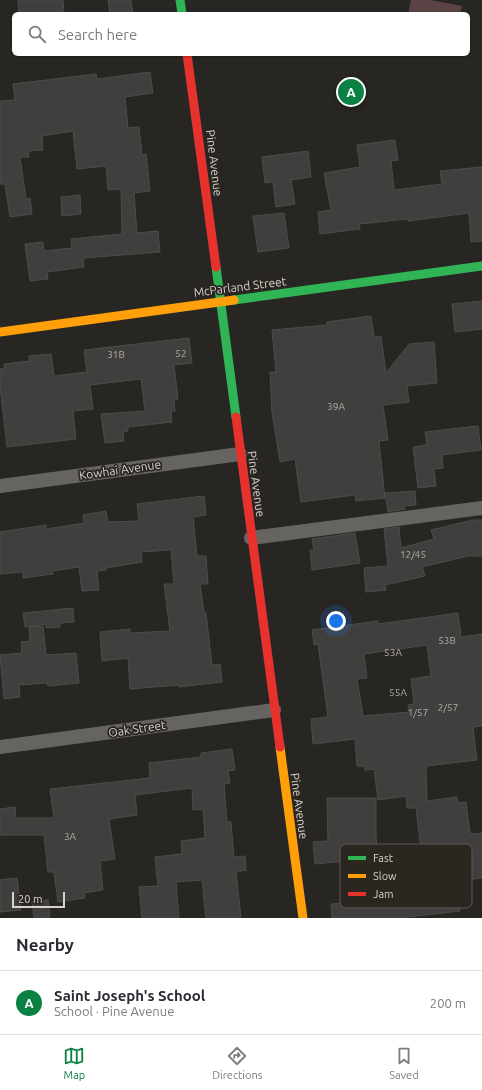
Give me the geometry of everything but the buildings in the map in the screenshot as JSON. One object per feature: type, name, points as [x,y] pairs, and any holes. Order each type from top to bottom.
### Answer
[{"type":"street","points":[[180,0],[182,12]]},
{"type":"street","name":"Pine Avenue","points":[[187,56],[303,918]]},
{"type":"street","name":"McParland Street","points":[[0,332],[204,302],[220,302],[482,266]]},
{"type":"street","name":"Kowhai Avenue","points":[[0,486],[240,454]]},
{"type":"street","points":[[251,538],[482,508]]},
{"type":"street","name":"Oak Street","points":[[0,747],[274,710]]},
{"type":"shaded area","points":[[411,0],[431,0],[462,6],[460,12],[408,12]]},
{"type":"traffic: fast","points":[[180,0],[182,12]]},
{"type":"traffic: fast","points":[[234,300],[482,266]]},
{"type":"traffic: fast","points":[[216,267],[236,417]]},
{"type":"traffic: slow","points":[[0,332],[234,300]]},
{"type":"traffic: slow","points":[[280,747],[303,918]]},
{"type":"traffic: jam","points":[[187,56],[216,267]]},
{"type":"traffic: jam","points":[[236,417],[280,747]]},
{"type":"place","name":"Saint Joseph's School","points":[[351,92]]}]
